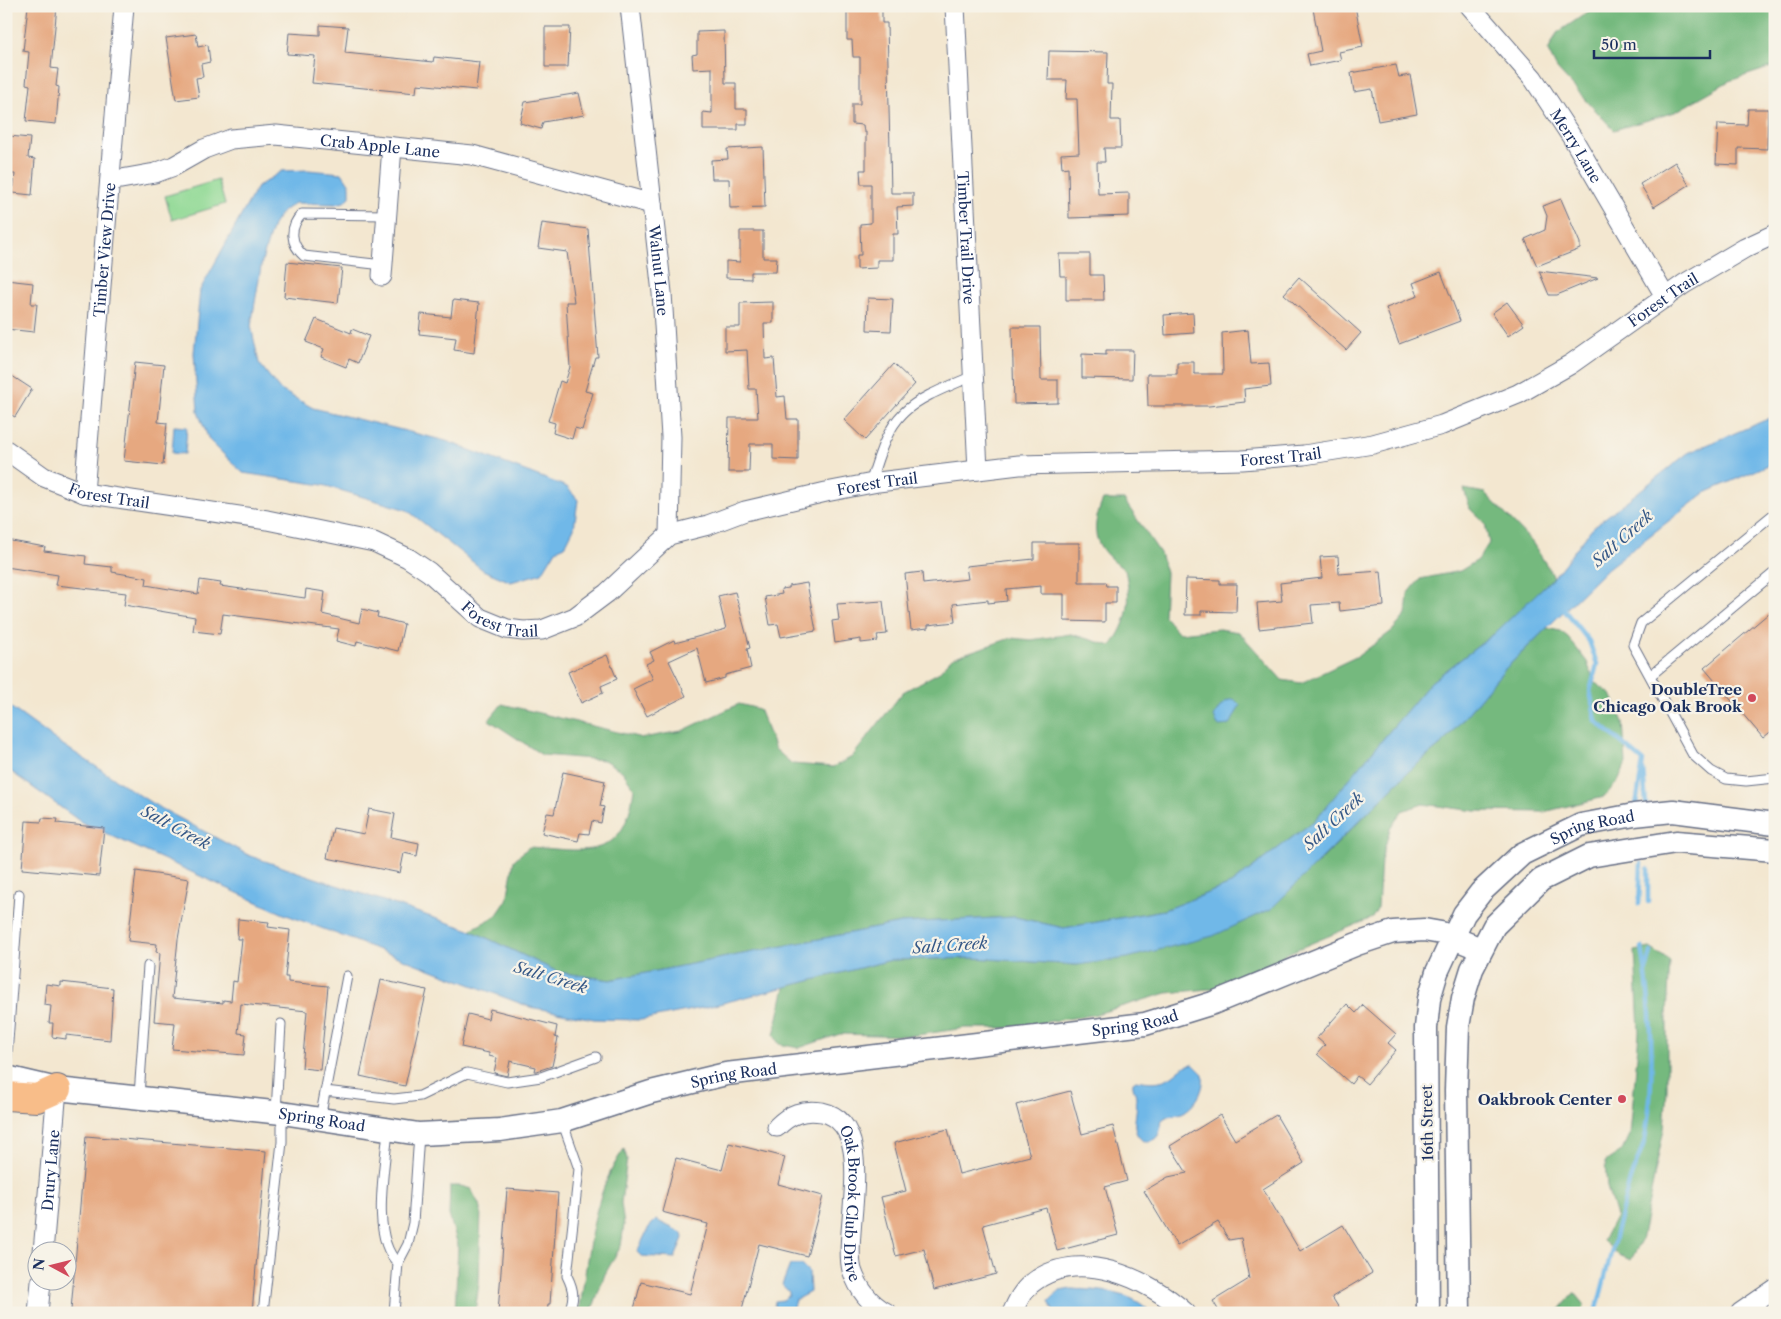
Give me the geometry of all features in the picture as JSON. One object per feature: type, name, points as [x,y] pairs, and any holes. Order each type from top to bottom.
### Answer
[{"type":"highway","points":[[6,1096],[37,1098],[57,1089]]},
{"type":"street","name":"Timber View Drive","points":[[84,493],[124,6]]},
{"type":"street","name":"Walnut Lane","points":[[630,6],[662,293],[670,408],[669,535]]},
{"type":"street","name":"Timber Trail Drive","points":[[955,6],[978,470]]},
{"type":"street","name":"Merry Lane","points":[[1470,6],[1533,78],[1575,142],[1666,298]]},
{"type":"street","name":"Crab Apple Lane","points":[[110,181],[155,172],[174,166],[214,144],[245,136],[276,135],[472,155],[652,204]]},
{"type":"street","points":[[383,270],[392,147]]},
{"type":"street","name":"Forest Trail","points":[[6,450],[44,477],[84,493],[267,520],[374,542],[408,558],[429,572],[480,618],[507,629],[523,631],[542,630],[575,617],[607,593],[669,535],[744,512],[870,484],[1019,465],[1269,458],[1338,451],[1401,437],[1476,412],[1518,394],[1572,364],[1684,284],[1744,248],[1775,234]]},
{"type":"street","name":"Spring Road","points":[[1451,937],[1464,914],[1481,892],[1522,854],[1581,825],[1634,814],[1673,811],[1775,824]]},
{"type":"street","name":"Spring Road","points":[[6,1077],[57,1089],[279,1113],[388,1131],[419,1134],[500,1130],[562,1121],[651,1092],[726,1074],[1132,1027],[1213,1003],[1380,935],[1424,930],[1451,937],[1482,949],[1494,926],[1541,880],[1589,856],[1676,842],[1775,850]]},
{"type":"street","name":"16th Street","points":[[1428,1313],[1426,1028],[1428,999],[1451,937]]},
{"type":"street","name":"16th Street","points":[[1458,1313],[1456,1090],[1458,1027],[1463,998],[1472,969],[1482,949]]},
{"type":"street","name":"Drury Lane","points":[[44,1242],[57,1089]]},
{"type":"street","name":"Oak Brook Club Drive","points":[[777,1127],[786,1118],[800,1112],[813,1111],[836,1119],[845,1130],[855,1161],[850,1252],[852,1270],[867,1298],[876,1307],[887,1313]]},
{"type":"street","points":[[1012,1313],[1023,1293],[1039,1278],[1061,1270],[1081,1267],[1109,1271],[1136,1279],[1163,1295],[1186,1313]]},
{"type":"street","points":[[1740,1313],[1775,1289]]},
{"type":"street","points":[[38,1313],[40,1292]]},
{"type":"lane","points":[[383,270],[304,256],[295,249],[292,237],[296,220],[302,214],[387,215]]},
{"type":"lane","points":[[870,484],[882,445],[893,424],[904,410],[930,394],[973,376]]},
{"type":"lane","points":[[1775,513],[1641,623],[1633,645],[1693,755],[1711,771],[1726,779],[1746,782],[1775,778]]},
{"type":"lane","points":[[1650,676],[1775,572]]},
{"type":"lane","points":[[6,1068],[19,894]]},
{"type":"lane","points":[[139,1099],[148,966]]},
{"type":"lane","points":[[320,1119],[347,976]]},
{"type":"lane","points":[[264,1313],[282,1142],[279,1113],[281,1024]]},
{"type":"lane","points":[[325,1091],[367,1098],[394,1099],[420,1096],[467,1074],[506,1082],[541,1077],[596,1058]]},
{"type":"lane","points":[[562,1121],[579,1169],[567,1276],[573,1288],[574,1301],[568,1313]]},
{"type":"lane","points":[[388,1131],[381,1224],[386,1246],[398,1263]]},
{"type":"lane","points":[[394,1313],[398,1263],[408,1244],[412,1223],[419,1134]]},
{"type":"green space","points":[[1593,6],[1775,6],[1775,66],[1729,81],[1675,112],[1614,130],[1557,69],[1548,51],[1557,33],[1591,10]]},
{"type":"green space","points":[[218,180],[225,204],[172,220],[165,196]]},
{"type":"green space","points":[[1464,489],[1485,493],[1532,542],[1554,577],[1499,630],[1431,682],[1314,821],[1231,884],[1164,910],[1064,928],[1015,917],[901,923],[610,980],[558,972],[470,930],[496,916],[507,900],[514,860],[529,847],[586,850],[600,847],[612,840],[622,829],[629,812],[634,788],[622,771],[604,760],[542,755],[489,720],[502,704],[642,738],[682,731],[739,704],[759,709],[775,749],[792,764],[833,767],[852,757],[903,692],[938,673],[952,658],[1011,638],[1031,640],[1071,634],[1111,646],[1125,619],[1128,591],[1125,570],[1107,555],[1097,540],[1096,522],[1103,500],[1124,500],[1160,553],[1166,573],[1164,616],[1179,633],[1219,629],[1239,632],[1282,680],[1301,683],[1358,656],[1392,631],[1406,615],[1408,594],[1420,579],[1460,571],[1478,560],[1489,543],[1485,523],[1470,509]]},
{"type":"green space","points":[[1547,628],[1560,631],[1568,637],[1587,662],[1594,682],[1611,694],[1623,722],[1626,763],[1618,781],[1604,797],[1544,812],[1475,811],[1423,804],[1402,811],[1390,829],[1381,860],[1378,908],[1372,918],[1288,953],[1279,960],[1220,988],[1167,993],[1093,1015],[1006,1028],[965,1028],[910,1036],[840,1034],[799,1048],[779,1044],[774,1035],[785,987],[891,960],[975,958],[1077,965],[1318,863],[1409,771],[1443,743],[1503,671]]},
{"type":"green space","points":[[1650,948],[1670,961],[1667,1014],[1667,1090],[1664,1128],[1641,1241],[1631,1260],[1619,1255],[1603,1241],[1616,1216],[1607,1187],[1605,1162],[1623,1150],[1630,1135],[1639,1032],[1635,951]]},
{"type":"green space","points":[[624,1149],[627,1159],[621,1203],[624,1225],[621,1246],[605,1274],[591,1313],[579,1313],[597,1207],[604,1187]]},
{"type":"green space","points":[[450,1186],[461,1186],[471,1189],[481,1208],[479,1283],[475,1313],[455,1313],[458,1245],[449,1215]]},
{"type":"green space","points":[[1574,1293],[1584,1305],[1583,1313],[1557,1313]]},
{"type":"water","points":[[308,170],[342,173],[350,185],[350,197],[344,202],[336,204],[295,203],[282,212],[273,225],[262,261],[251,326],[259,363],[279,389],[313,408],[446,441],[567,487],[578,500],[574,528],[565,546],[556,550],[542,573],[511,582],[483,570],[407,510],[323,485],[243,473],[209,440],[198,412],[194,353],[200,290],[257,187],[282,171]]},
{"type":"water","name":"Salt Creek","points":[[1775,416],[1775,462],[1705,493],[1608,568],[1503,671],[1443,743],[1409,771],[1271,909],[1213,936],[1127,958],[1077,965],[975,958],[891,960],[707,1007],[641,1020],[594,1019],[530,1007],[284,914],[81,822],[6,768],[6,704],[57,741],[153,804],[250,856],[470,930],[558,972],[610,980],[901,923],[1015,917],[1064,928],[1164,910],[1231,884],[1314,821],[1431,682],[1494,634],[1554,577],[1592,528],[1688,453]]},
{"type":"water","points":[[174,426],[187,427],[185,454],[172,453]]},
{"type":"water","points":[[1234,699],[1240,705],[1230,725],[1218,726],[1214,717],[1224,703]]},
{"type":"water","points":[[1193,1064],[1203,1074],[1203,1085],[1199,1096],[1189,1109],[1162,1120],[1156,1138],[1143,1141],[1136,1132],[1135,1127],[1137,1104],[1133,1082],[1136,1080],[1150,1082],[1163,1080],[1184,1067]]},
{"type":"water","points":[[656,1220],[682,1233],[683,1238],[675,1258],[641,1256],[637,1252],[649,1227]]},
{"type":"water","points":[[790,1265],[802,1265],[809,1272],[810,1292],[795,1300],[793,1307],[794,1310],[810,1313],[782,1313],[774,1307],[775,1301],[783,1300],[789,1296],[789,1292],[782,1285]]},
{"type":"water","points":[[1071,1289],[1103,1291],[1125,1296],[1135,1300],[1151,1313],[1054,1313],[1049,1301],[1060,1291]]},
{"type":"building","points":[[28,6],[57,6],[51,68],[58,69],[56,86],[59,87],[56,124],[26,121],[30,85],[26,84],[29,52],[23,51]]},
{"type":"building","points":[[847,6],[882,6],[882,23],[887,23],[891,193],[913,193],[913,206],[897,207],[898,234],[893,234],[893,260],[877,260],[877,268],[857,269],[857,255],[861,255],[860,224],[871,223],[871,184],[861,184],[860,170],[866,170],[866,132],[864,132],[863,125],[852,124],[852,104],[860,104],[860,57],[853,57],[852,40],[847,40]]},
{"type":"building","points":[[1325,6],[1355,6],[1363,47],[1339,52],[1341,60],[1310,66],[1307,54],[1321,51],[1313,9]]},
{"type":"building","points":[[320,25],[348,27],[345,53],[433,62],[434,57],[479,62],[476,90],[417,84],[416,93],[312,83],[315,56],[287,54],[289,33],[320,35]]},
{"type":"building","points":[[545,27],[570,27],[568,67],[545,67]]},
{"type":"building","points":[[724,31],[725,83],[736,83],[736,109],[747,109],[747,124],[738,124],[738,130],[703,130],[703,112],[712,113],[712,68],[693,69],[692,55],[697,54],[697,32]]},
{"type":"building","points":[[196,34],[198,47],[208,45],[210,62],[201,64],[203,77],[196,78],[199,97],[176,100],[166,38]]},
{"type":"building","points":[[1049,51],[1108,52],[1107,84],[1112,84],[1111,120],[1120,120],[1121,148],[1104,148],[1105,162],[1097,162],[1098,194],[1129,193],[1129,216],[1069,218],[1068,167],[1062,168],[1061,154],[1079,153],[1077,99],[1066,99],[1067,80],[1048,80]]},
{"type":"building","points":[[1396,65],[1399,77],[1410,75],[1417,114],[1378,121],[1372,89],[1354,92],[1351,73]]},
{"type":"building","points":[[579,93],[584,115],[543,122],[541,129],[520,123],[525,102]]},
{"type":"building","points":[[1748,109],[1768,109],[1767,149],[1738,148],[1738,165],[1716,164],[1718,124],[1747,125]]},
{"type":"building","points":[[9,136],[30,138],[28,158],[35,159],[32,195],[13,193],[15,174],[6,174]]},
{"type":"building","points":[[763,147],[765,207],[730,208],[729,179],[712,179],[711,160],[728,159],[727,149]]},
{"type":"building","points":[[1675,162],[1689,185],[1654,207],[1640,184]]},
{"type":"building","points":[[1561,199],[1580,243],[1580,249],[1537,266],[1525,239],[1545,230],[1547,216],[1543,206]]},
{"type":"building","points":[[542,223],[588,229],[598,357],[595,357],[585,391],[593,393],[582,430],[575,428],[572,439],[553,433],[555,423],[548,421],[560,381],[565,383],[570,367],[566,302],[574,302],[567,252],[538,248]]},
{"type":"building","points":[[740,231],[763,231],[763,258],[777,258],[776,272],[751,272],[751,279],[726,278],[726,261],[740,262]]},
{"type":"building","points":[[1059,254],[1090,254],[1090,275],[1103,275],[1104,300],[1066,300],[1066,276],[1060,276]]},
{"type":"building","points":[[287,262],[342,268],[338,303],[284,297]]},
{"type":"building","points":[[1539,271],[1598,278],[1557,295],[1549,295]]},
{"type":"building","points":[[1441,272],[1460,321],[1399,344],[1386,308],[1418,296],[1413,283]]},
{"type":"building","points":[[1299,277],[1361,333],[1346,350],[1284,294]]},
{"type":"building","points":[[6,280],[33,283],[31,304],[37,304],[34,332],[6,329]]},
{"type":"building","points":[[868,298],[893,299],[891,331],[867,330]]},
{"type":"building","points":[[453,300],[479,303],[474,353],[454,350],[456,338],[419,334],[421,314],[451,317]]},
{"type":"building","points":[[773,302],[773,323],[764,323],[765,359],[774,358],[777,397],[785,396],[787,419],[798,419],[798,460],[773,459],[773,444],[750,444],[749,472],[728,472],[729,418],[758,418],[756,389],[749,389],[747,350],[725,351],[725,327],[740,327],[740,303]]},
{"type":"building","points":[[1507,302],[1524,325],[1508,336],[1492,313]]},
{"type":"building","points":[[1193,313],[1194,333],[1165,335],[1164,315]]},
{"type":"building","points":[[316,319],[351,333],[352,329],[369,336],[358,363],[349,359],[346,367],[321,357],[324,349],[306,342]]},
{"type":"building","points":[[1012,327],[1040,327],[1041,380],[1058,380],[1058,403],[1014,404]]},
{"type":"building","points":[[1248,330],[1251,364],[1269,363],[1271,386],[1244,389],[1245,402],[1209,406],[1148,406],[1147,374],[1177,374],[1177,362],[1194,362],[1194,374],[1223,374],[1222,333]]},
{"type":"building","points":[[1106,350],[1133,350],[1132,379],[1082,378],[1082,354],[1106,355]]},
{"type":"building","points":[[135,362],[164,365],[158,422],[167,423],[163,465],[124,461]]},
{"type":"building","points":[[894,364],[915,384],[865,440],[844,420]]},
{"type":"building","points":[[6,372],[32,389],[15,417],[6,412]]},
{"type":"building","points":[[6,540],[45,547],[44,551],[86,556],[85,564],[112,567],[112,572],[147,578],[146,585],[198,594],[200,580],[221,583],[220,586],[305,598],[306,589],[325,592],[322,614],[359,623],[362,609],[378,613],[377,617],[404,624],[398,651],[357,641],[356,646],[336,641],[339,629],[223,614],[220,634],[193,631],[195,617],[124,605],[126,593],[56,585],[58,575],[6,567]]},
{"type":"building","points":[[1034,543],[1079,543],[1079,582],[1106,582],[1107,586],[1116,586],[1116,603],[1105,603],[1105,622],[1064,621],[1064,594],[1041,594],[1041,586],[1006,589],[1007,601],[988,603],[988,600],[953,604],[955,622],[928,625],[928,628],[911,630],[905,574],[922,572],[923,584],[968,579],[966,566],[1034,559]]},
{"type":"building","points":[[1338,556],[1339,574],[1381,571],[1384,606],[1340,611],[1339,603],[1311,605],[1313,623],[1259,629],[1257,603],[1282,601],[1280,583],[1322,578],[1320,557]]},
{"type":"building","points":[[1186,579],[1220,580],[1220,584],[1237,584],[1236,612],[1201,611],[1201,615],[1185,615]]},
{"type":"building","points":[[807,583],[816,631],[781,637],[778,624],[770,625],[765,597],[782,594],[781,589],[789,588],[789,586]]},
{"type":"building","points":[[735,592],[750,648],[747,649],[751,668],[725,675],[725,678],[706,683],[697,648],[669,661],[686,696],[647,716],[633,689],[653,679],[646,664],[654,660],[650,652],[674,640],[675,643],[726,629],[718,596]]},
{"type":"building","points":[[883,601],[887,634],[877,635],[878,641],[861,643],[861,639],[835,643],[832,621],[839,620],[837,604]]},
{"type":"building","name":"DoubleTree Chicago Oak Brook","points":[[1775,608],[1775,728],[1763,738],[1704,668]]},
{"type":"building","points":[[607,655],[617,679],[601,686],[603,693],[581,703],[568,672]]},
{"type":"building","points":[[563,772],[605,781],[600,806],[604,807],[601,823],[592,821],[589,834],[580,833],[578,841],[542,833],[547,813],[554,814]]},
{"type":"building","points":[[369,809],[395,814],[391,837],[419,843],[417,856],[404,853],[400,873],[327,858],[333,828],[364,834]]},
{"type":"building","points":[[42,818],[58,819],[57,823],[104,828],[99,876],[22,869],[26,821],[41,822]]},
{"type":"building","points":[[136,871],[189,879],[178,939],[172,998],[223,1003],[223,1000],[231,1001],[233,981],[237,982],[242,939],[237,939],[238,919],[269,922],[268,927],[290,930],[285,977],[288,977],[288,982],[328,986],[320,1070],[302,1068],[307,1011],[241,1004],[238,1033],[246,1034],[244,1055],[172,1049],[175,1023],[154,1021],[160,953],[156,952],[157,944],[128,941]]},
{"type":"building","points":[[381,980],[427,990],[405,1086],[360,1076]]},
{"type":"building","points":[[61,982],[113,988],[110,1040],[66,1035],[66,1039],[52,1037],[53,1023],[49,1023],[51,1006],[44,1005],[46,984],[61,986]]},
{"type":"building","points":[[1347,1004],[1356,1013],[1363,1005],[1396,1034],[1388,1043],[1396,1050],[1367,1084],[1357,1076],[1351,1084],[1317,1054],[1325,1045],[1317,1038]]},
{"type":"building","points":[[490,1009],[557,1026],[555,1037],[558,1038],[552,1066],[535,1071],[536,1067],[510,1061],[507,1076],[494,1073],[497,1058],[489,1056],[489,1053],[461,1047],[468,1014],[488,1019]]},
{"type":"building","points":[[1070,1091],[1082,1134],[1113,1126],[1127,1181],[1105,1187],[1118,1235],[1057,1251],[1046,1208],[983,1225],[996,1274],[934,1290],[924,1249],[896,1256],[881,1197],[906,1191],[894,1143],[948,1129],[959,1174],[1030,1156],[1016,1105]]},
{"type":"building","points":[[1220,1115],[1235,1140],[1276,1115],[1304,1163],[1263,1189],[1300,1251],[1343,1225],[1372,1273],[1332,1297],[1342,1313],[1220,1313],[1213,1301],[1249,1279],[1241,1238],[1229,1240],[1218,1222],[1177,1246],[1144,1191],[1168,1177],[1187,1173],[1170,1146]]},
{"type":"building","points":[[86,1136],[266,1151],[252,1313],[100,1313],[71,1310],[73,1292],[78,1292],[77,1242]]},
{"type":"building","points":[[729,1143],[785,1157],[778,1184],[823,1196],[807,1256],[759,1244],[741,1313],[633,1313],[641,1282],[690,1294],[708,1224],[662,1212],[676,1158],[722,1170]]},
{"type":"building","points":[[507,1189],[558,1193],[550,1304],[548,1304],[547,1313],[498,1313]]},
{"type":"waterway","points":[[1561,606],[1589,641],[1597,664],[1590,691],[1596,721],[1643,761],[1636,805]]},
{"type":"waterway","points":[[1643,770],[1646,803]]},
{"type":"waterway","points":[[1639,904],[1641,863]]},
{"type":"waterway","points":[[1648,869],[1648,902]]},
{"type":"waterway","points":[[1596,1313],[1630,1180],[1645,1139],[1649,1109],[1652,1040],[1642,947]]},
{"type":"waterway","points":[[1646,971],[1651,952]]},
{"type":"place","name":"DoubleTree Chicago Oak Brook","points":[[1752,698]]},
{"type":"place","name":"Oakbrook Center","points":[[1622,1099]]}]
